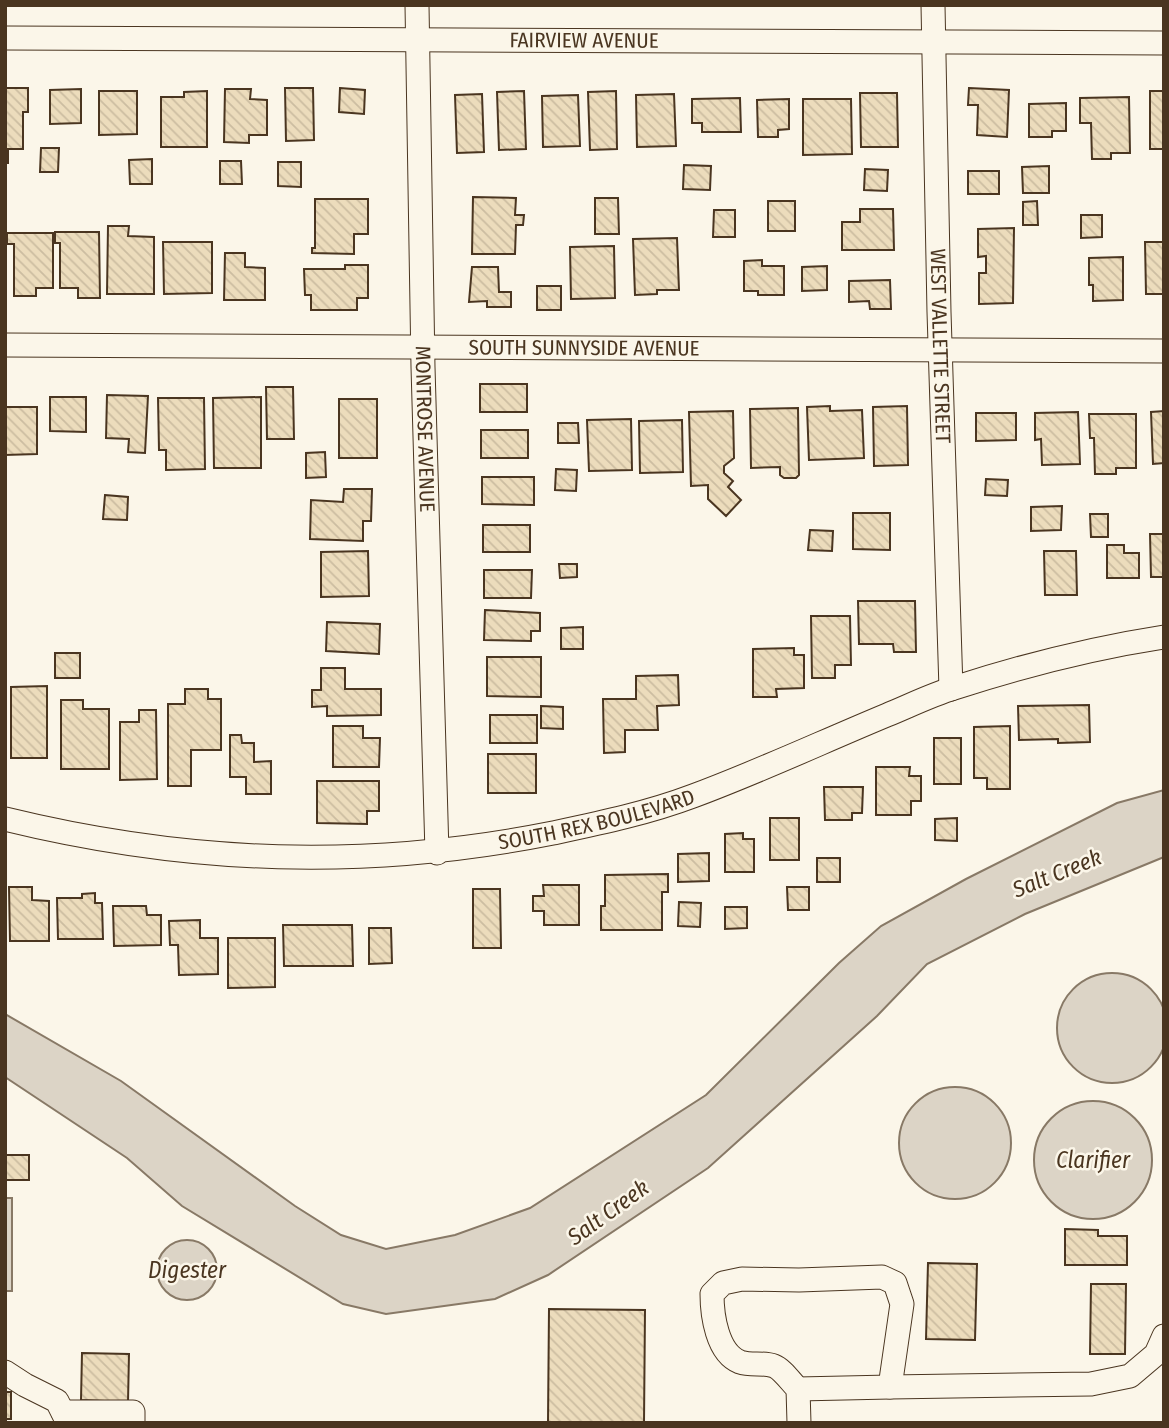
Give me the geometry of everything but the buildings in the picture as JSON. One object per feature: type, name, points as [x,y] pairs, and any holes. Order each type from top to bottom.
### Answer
[{"type":"street","name":"MONTROSE AVENUE","points":[[417,5],[437,853]]},
{"type":"street","name":"WEST VALLETTE STREET","points":[[933,5],[951,688]]},
{"type":"street","name":"FAIRVIEW AVENUE","points":[[5,38],[1164,43]]},
{"type":"street","name":"SOUTH SUNNYSIDE AVENUE","points":[[5,345],[1164,351]]},
{"type":"street","name":"SOUTH REX BOULEVARD","points":[[5,819],[107,841],[220,855],[349,858],[437,853],[589,826],[681,800],[951,688],[1031,666],[1164,637]]},
{"type":"street","points":[[799,1423],[798,1389],[775,1366],[741,1362],[727,1353],[712,1309],[712,1294],[723,1283],[742,1279],[882,1277],[895,1283],[902,1304],[890,1387]]},
{"type":"street","points":[[798,1389],[1091,1384],[1130,1376],[1156,1354],[1164,1336]]},
{"type":"street","points":[[5,1372],[57,1401],[65,1417],[133,1412],[133,1423]]},
{"type":"water","name":"Salt Creek","points":[[1164,790],[1164,857],[1025,914],[927,964],[877,1016],[708,1168],[548,1275],[495,1299],[386,1314],[343,1304],[182,1206],[127,1158],[5,1077],[5,1014],[121,1081],[295,1206],[341,1235],[386,1249],[455,1235],[530,1208],[706,1095],[839,963],[881,926],[966,879],[1117,803]]},
{"type":"water","name":"Clarifier","points":[[1112,973],[1133,977],[1151,989],[1163,1007],[1167,1028],[1163,1049],[1151,1067],[1133,1079],[1112,1083],[1091,1079],[1073,1067],[1061,1049],[1057,1028],[1061,1007],[1073,989],[1091,977]]},
{"type":"water","name":"Clarifier","points":[[955,1087],[976,1091],[995,1103],[1007,1122],[1011,1143],[1007,1164],[995,1183],[976,1195],[955,1199],[934,1195],[915,1183],[903,1164],[899,1143],[903,1122],[915,1103],[934,1091]]},
{"type":"water","name":"Clarifier","points":[[1093,1101],[1115,1106],[1135,1118],[1147,1138],[1152,1160],[1147,1182],[1135,1202],[1115,1214],[1093,1219],[1071,1214],[1051,1202],[1039,1182],[1034,1160],[1039,1138],[1051,1118],[1071,1106]]},
{"type":"water","points":[[5,1198],[12,1198],[12,1291],[5,1291]]},
{"type":"water","name":"Digester","points":[[187,1240],[204,1245],[212,1253],[217,1270],[212,1287],[204,1295],[187,1300],[170,1295],[162,1287],[157,1270],[162,1253],[170,1245]]}]
